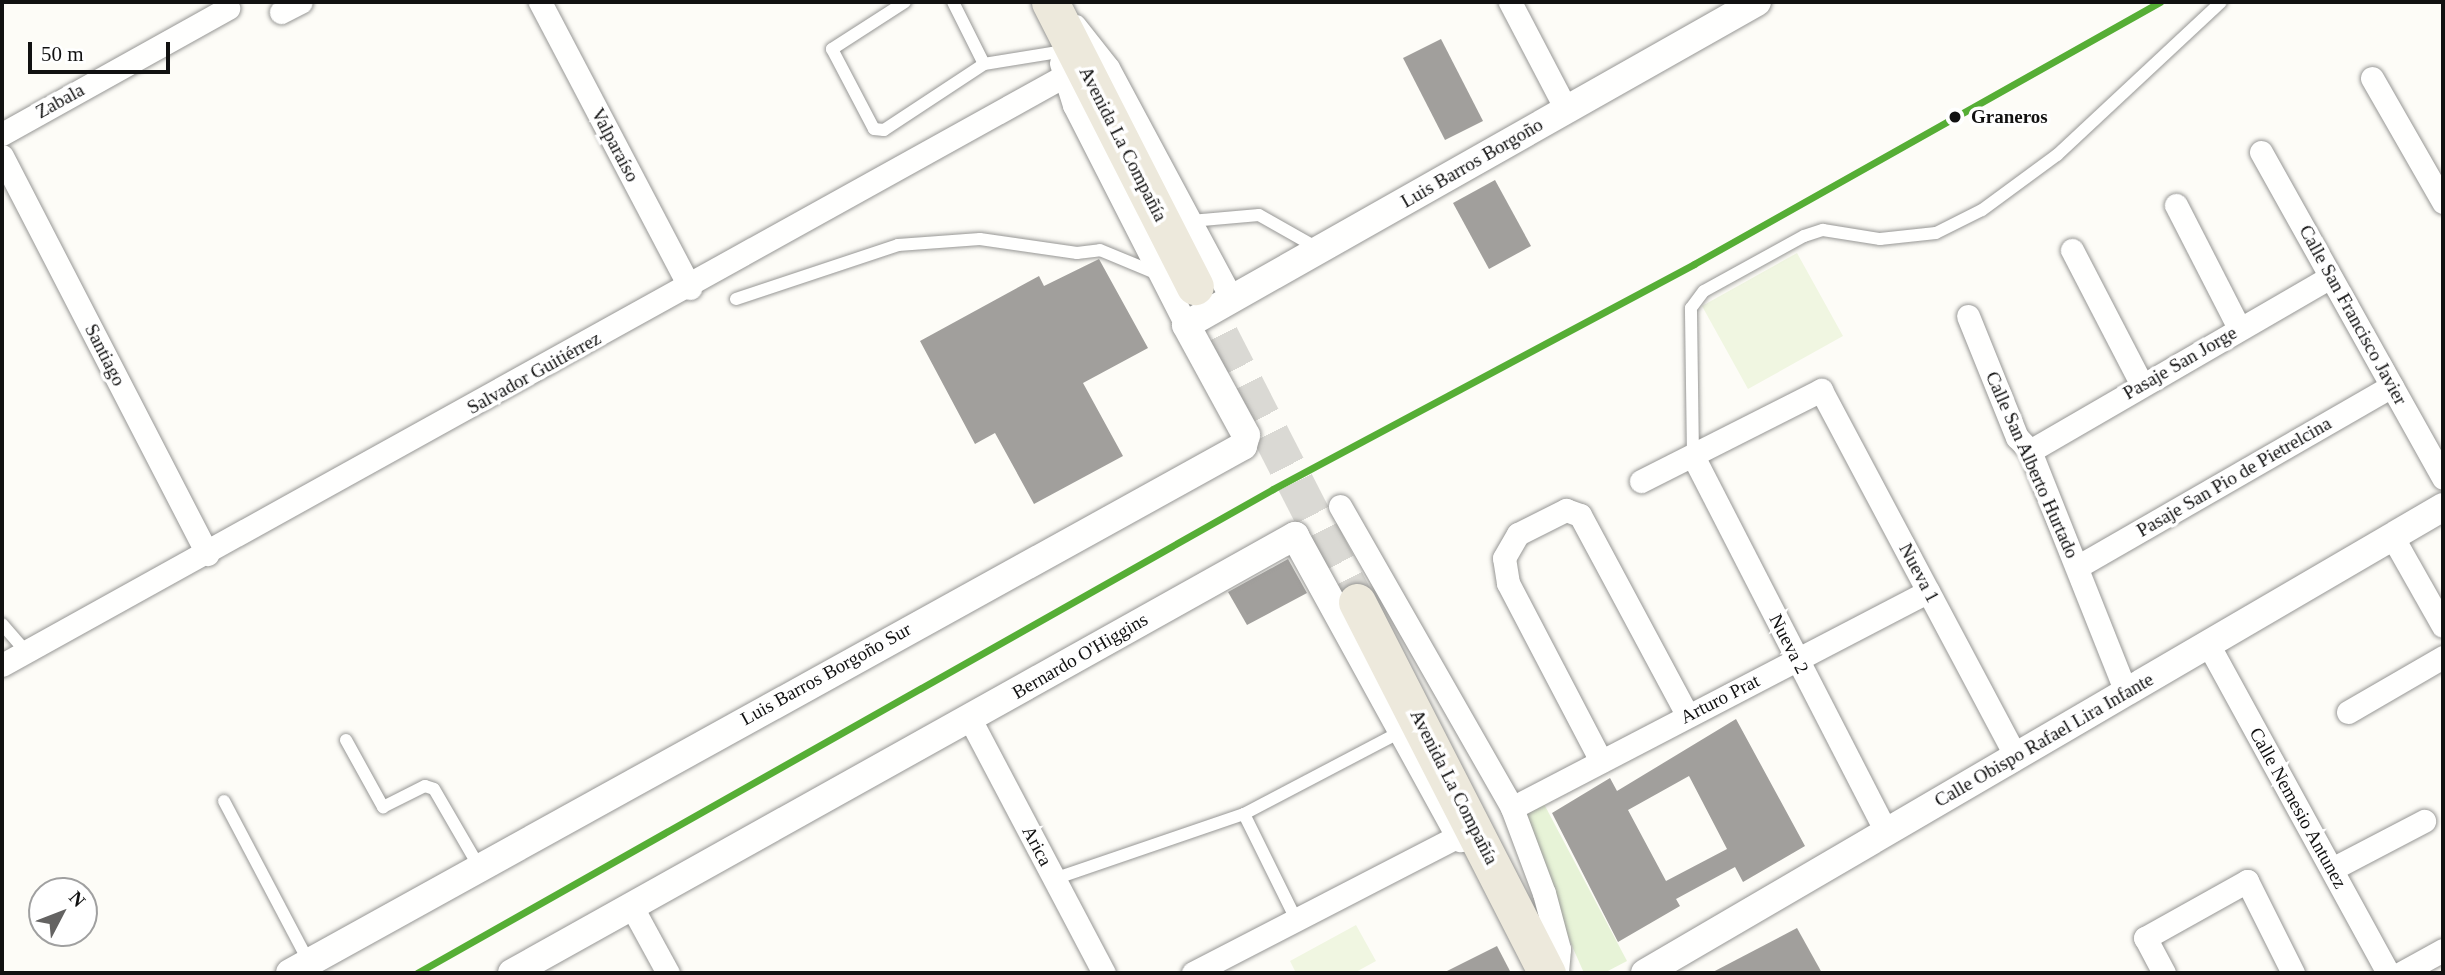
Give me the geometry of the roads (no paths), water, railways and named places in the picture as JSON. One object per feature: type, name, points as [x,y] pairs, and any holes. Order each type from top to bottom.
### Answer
[{"type":"main road","name":"Avenida La Compañía","points":[[1051,2],[1178,281]]},
{"type":"main road","name":"Avenida La Compañía","points":[[1357,593],[1546,973]]},
{"type":"street","name":"Valparaíso","points":[[540,2],[690,288]]},
{"type":"street","points":[[1051,2],[1064,76],[1178,281],[1186,325]]},
{"type":"street","points":[[1051,2],[1108,68],[1232,299]]},
{"type":"street","points":[[1510,2],[1566,109]]},
{"type":"street","name":"Luis Barros Borgoño","points":[[1186,325],[1757,2]]},
{"type":"street","name":"Zabala","points":[[2,134],[228,8]]},
{"type":"street","name":"Salvador Guitiérrez","points":[[2,666],[690,288],[1064,76]]},
{"type":"street","points":[[2372,78],[2443,202]]},
{"type":"street","name":"Calle San Francisco Javier","points":[[2261,152],[2443,478]]},
{"type":"street","name":"Santiago","points":[[2,156],[207,554]]},
{"type":"street","points":[[2176,205],[2239,328]]},
{"type":"street","points":[[2072,250],[2142,385]]},
{"type":"street","name":"Pasaje San Jorge","points":[[2030,451],[2330,277]]},
{"type":"street","name":"Calle San Alberto Hurtado","points":[[1968,316],[2017,437],[2030,451],[2126,692]]},
{"type":"street","name":"Luis Barros Borgoño Sur","points":[[300,968],[478,865],[1243,446],[1246,435],[1186,325]]},
{"type":"street","name":"Pasaje San Pio de Pietrelcina","points":[[2077,567],[2392,386]]},
{"type":"street","name":"Nueva 1","points":[[1693,456],[1821,390],[2016,756]]},
{"type":"street","points":[[1641,481],[1693,456]]},
{"type":"street","name":"Nueva 2","points":[[1693,456],[1886,832]]},
{"type":"street","name":"Bernardo O'Higgins","points":[[1340,506],[1357,593],[1400,732],[1459,836],[1502,882]]},
{"type":"street","name":"Calle Obispo Rafael Lira Infante","points":[[1645,973],[2443,507]]},
{"type":"street","points":[[1601,761],[1508,583],[1504,558],[1518,534],[1566,510],[1580,515],[1688,716]]},
{"type":"street","points":[[2392,536],[2443,626]]},
{"type":"street","name":"Bernardo O'Higgins","points":[[512,973],[970,719],[1288,537],[1301,540],[1357,593],[1512,808],[1544,893],[1559,949],[1557,973]]},
{"type":"street","name":"Arturo Prat","points":[[1512,808],[1928,591]]},
{"type":"street","name":"Calle Nemesio Antunez","points":[[2208,644],[2388,973]]},
{"type":"street","points":[[2348,712],[2443,657]]},
{"type":"street","name":"Arica","points":[[970,719],[1104,973]]},
{"type":"street","points":[[2332,869],[2424,821]]},
{"type":"street","points":[[1193,973],[1459,836]]},
{"type":"street","points":[[2162,973],[2145,938],[2247,881],[2293,973]]},
{"type":"street","points":[[632,907],[668,973]]},
{"type":"street","points":[[2401,973],[2443,950]]},
{"type":"lane","points":[[905,2],[832,49],[874,129],[884,130],[984,64],[1058,52]]},
{"type":"lane","points":[[953,2],[984,64]]},
{"type":"lane","points":[[1693,456],[1691,308],[1704,291],[1804,236],[1823,230],[1880,239],[1936,233],[1982,210],[2057,155],[2221,2]]},
{"type":"lane","points":[[1191,221],[1259,215],[1320,249]]},
{"type":"lane","points":[[736,299],[898,245],[980,239],[1077,253],[1100,250],[1178,281]]},
{"type":"lane","points":[[2,624],[26,652]]},
{"type":"lane","points":[[1054,879],[1244,814],[1400,732]]},
{"type":"lane","points":[[346,740],[383,807],[425,786],[434,789],[478,865]]},
{"type":"lane","points":[[224,801],[300,968]]},
{"type":"lane","points":[[1244,814],[1296,919]]},
{"type":"tunnel","points":[[1195,286],[1357,602]]},
{"type":"place","name":"Graneros","points":[[1955,117]]}]
